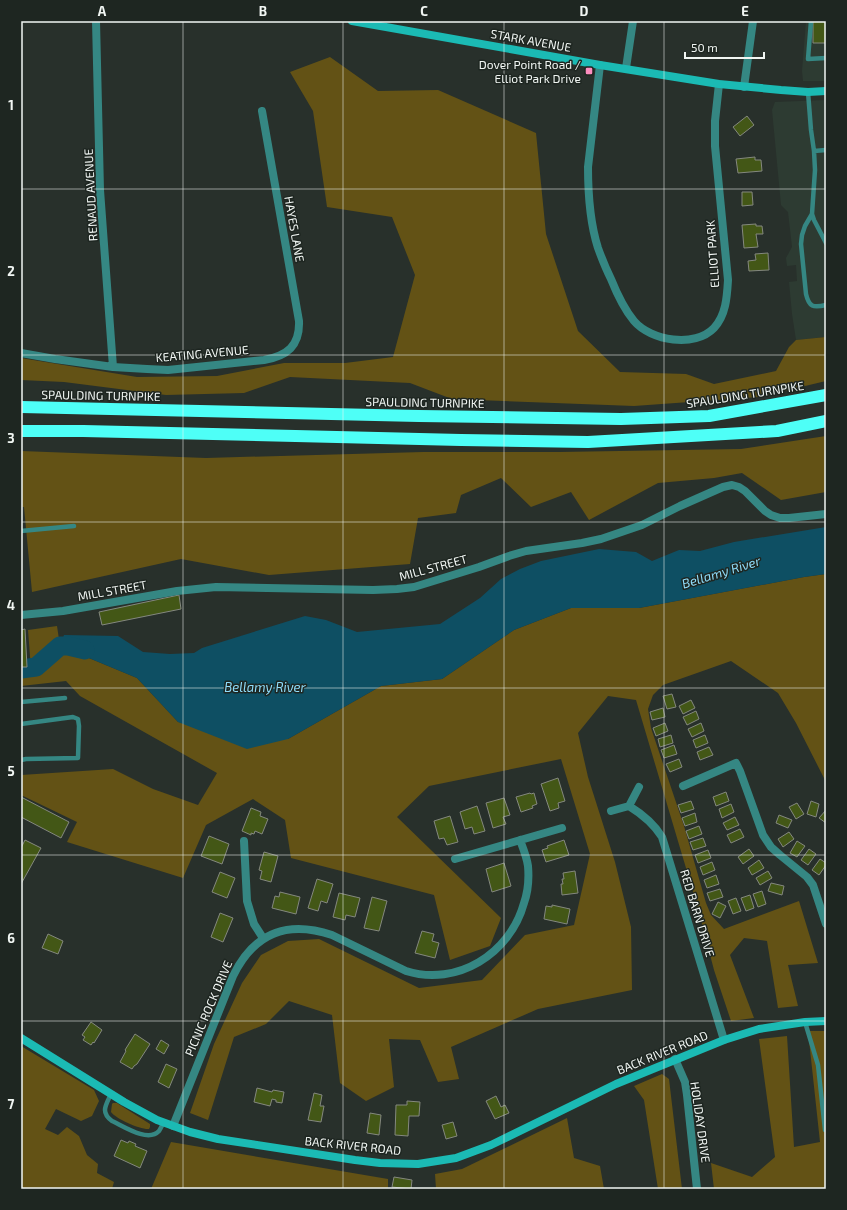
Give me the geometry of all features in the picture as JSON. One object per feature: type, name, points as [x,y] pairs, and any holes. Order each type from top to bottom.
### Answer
[{"type":"highway","name":"SPAULDING TURNPIKE","points":[[21,407],[621,419],[709,416],[826,395]]},
{"type":"highway","points":[[21,431],[588,442],[777,431],[826,421]]},
{"type":"street","name":"RENAUD AVENUE","points":[[96,21],[100,190],[113,366]]},
{"type":"street","name":"STARK AVENUE","points":[[352,21],[379,23],[600,65],[719,84],[808,92],[826,90]]},
{"type":"street","points":[[626,68],[633,21]]},
{"type":"street","points":[[744,87],[753,21]]},
{"type":"street","name":"ELLIOT PARK","points":[[600,65],[588,167],[591,212],[598,246],[617,295],[635,322],[644,330],[655,336],[666,339],[686,340],[702,337],[713,329],[721,318],[728,294],[715,135],[719,84]]},
{"type":"street","name":"HAYES LANE","points":[[262,111],[299,321],[298,338],[290,349]]},
{"type":"street","name":"KEATING AVENUE","points":[[21,353],[113,366],[168,370],[274,358],[290,349]]},
{"type":"street","name":"MILL STREET","points":[[21,615],[63,611],[177,591],[216,587],[373,590],[414,587],[526,551],[582,543],[622,532],[642,525],[723,487],[732,485],[745,491],[771,515],[789,518],[826,514]]},
{"type":"street","points":[[683,786],[736,763],[764,835],[771,847],[807,877],[813,884],[826,924]]},
{"type":"street","points":[[611,811],[629,806],[639,787]]},
{"type":"street","name":"RED BARN DRIVE","points":[[629,806],[654,826],[662,837],[724,1040]]},
{"type":"street","points":[[455,859],[562,828]]},
{"type":"street","name":"PICNIC ROCK DRIVE","points":[[173,1126],[239,964],[246,954],[264,938],[274,933],[287,930],[308,929],[332,935],[415,974],[424,976],[444,975],[468,969],[481,962],[501,944],[509,934],[521,912],[526,896],[528,866],[520,840]]},
{"type":"street","points":[[244,841],[247,901],[254,924],[264,938]]},
{"type":"street","name":"BACK RIVER ROAD","points":[[21,1038],[111,1094],[164,1122],[190,1132],[293,1151],[355,1160],[380,1163],[418,1164],[456,1158],[492,1145],[616,1084],[724,1040],[759,1029],[805,1022],[826,1021]]},
{"type":"street","name":"HOLIDAY DRIVE","points":[[675,1059],[685,1082],[698,1189]]},
{"type":"lane","points":[[811,21],[808,59],[826,58]]},
{"type":"lane","points":[[808,92],[815,170],[812,214],[826,243]]},
{"type":"lane","points":[[814,151],[826,150]]},
{"type":"lane","points":[[812,214],[804,226],[801,244],[806,294],[808,302],[811,305],[817,307],[826,305]]},
{"type":"lane","points":[[21,531],[74,526]]},
{"type":"lane","points":[[21,702],[64,698]]},
{"type":"lane","points":[[21,724],[73,717],[78,719],[79,726],[78,758],[21,760]]},
{"type":"lane","points":[[805,1022],[818,1065],[825,1130]]},
{"type":"lane","points":[[111,1094],[104,1108],[108,1118],[112,1121],[146,1136],[156,1134],[164,1122]]},
{"type":"shaded area","points":[[806,21],[826,21],[826,81],[803,81],[802,71]]},
{"type":"shaded area","points":[[330,57],[378,91],[438,90],[536,133],[546,234],[578,331],[620,372],[686,374],[714,384],[776,371],[789,347],[796,340],[826,337],[826,381],[759,397],[634,406],[452,399],[410,383],[290,377],[244,393],[166,395],[64,382],[21,380],[21,358],[137,377],[217,376],[284,363],[345,363],[393,357],[415,275],[392,217],[327,207],[313,111],[290,72]]},
{"type":"shaded area","points":[[826,100],[826,337],[796,340],[789,282],[797,281],[796,265],[787,266],[786,258],[792,247],[788,212],[781,205],[772,110],[775,102]]},
{"type":"shaded area","points":[[826,436],[826,492],[781,500],[742,473],[714,478],[658,483],[589,520],[571,492],[531,507],[501,478],[461,495],[456,513],[418,518],[410,564],[269,575],[181,559],[32,592],[24,507],[21,507],[21,451],[206,458],[423,452],[559,452],[741,449]]},
{"type":"shaded area","points":[[826,574],[826,782],[796,723],[778,693],[731,661],[663,685],[653,695],[648,709],[651,728],[684,826],[706,903],[711,915],[724,929],[799,901],[818,963],[788,965],[798,1006],[778,1008],[767,941],[744,938],[730,955],[754,1018],[731,1021],[714,970],[697,905],[636,700],[608,696],[578,733],[588,777],[615,862],[631,927],[632,990],[538,1009],[451,1047],[459,1079],[438,1082],[420,1040],[389,1039],[394,1087],[366,1101],[340,1083],[332,1015],[289,1001],[266,1024],[234,1037],[208,1120],[190,1113],[214,1044],[242,983],[261,955],[288,941],[319,939],[419,988],[482,980],[525,935],[574,925],[590,854],[561,759],[429,786],[397,817],[501,918],[490,946],[450,960],[434,895],[291,858],[285,820],[253,799],[206,825],[183,878],[67,842],[77,822],[21,795],[21,775],[113,769],[153,789],[198,805],[217,773],[80,696],[66,681],[21,686],[21,670],[31,669],[28,630],[57,626],[60,646],[137,678],[178,722],[288,739],[381,686],[442,679],[514,630],[571,608],[639,608]]},
{"type":"shaded area","points":[[808,1031],[826,1031],[826,1189],[714,1189],[711,1163],[752,1177],[775,1157],[759,1039],[787,1036],[794,1147],[820,1142]]},
{"type":"shaded area","points":[[21,1046],[94,1090],[99,1101],[92,1116],[81,1121],[56,1109],[45,1129],[58,1135],[67,1127],[79,1136],[87,1155],[98,1164],[97,1173],[114,1182],[112,1189],[21,1189]]},
{"type":"shaded area","points":[[662,1074],[669,1079],[682,1189],[658,1189],[644,1100],[634,1086]]},
{"type":"shaded area","points":[[113,1103],[117,1103],[150,1124],[149,1129],[135,1126],[114,1115],[111,1112]]},
{"type":"shaded area","points":[[567,1118],[574,1158],[600,1166],[604,1189],[436,1189],[435,1174],[462,1169]]},
{"type":"shaded area","points":[[171,1142],[388,1179],[388,1189],[151,1189]]},
{"type":"water","name":"Bellamy River","points":[[826,527],[826,574],[639,608],[571,608],[514,630],[442,679],[381,686],[288,739],[247,749],[178,722],[137,678],[60,646],[64,635],[118,636],[143,652],[170,654],[194,653],[202,648],[305,616],[326,620],[357,632],[440,624],[480,598],[501,579],[520,569],[541,561],[599,549],[636,552],[652,561],[679,550],[700,551],[734,542]]},
{"type":"building","points":[[813,21],[826,21],[826,43],[813,43]]},
{"type":"building","points":[[747,116],[754,125],[740,136],[733,127]]},
{"type":"building","points":[[755,157],[755,160],[761,160],[762,171],[738,173],[736,159]]},
{"type":"building","points":[[742,192],[752,192],[753,205],[742,206]]},
{"type":"building","points":[[756,224],[756,226],[762,226],[763,234],[756,234],[758,247],[744,248],[742,225]]},
{"type":"building","points":[[768,253],[769,270],[749,271],[748,261],[756,260],[755,254]]},
{"type":"building","points":[[179,595],[181,609],[102,625],[99,612]]},
{"type":"building","points":[[25,629],[27,667],[21,667],[21,630]]},
{"type":"building","points":[[672,694],[676,707],[667,709],[663,696]]},
{"type":"building","points":[[691,700],[695,708],[683,714],[679,706]]},
{"type":"building","points":[[663,708],[665,717],[652,720],[650,712]]},
{"type":"building","points":[[696,711],[699,719],[687,725],[683,717]]},
{"type":"building","points":[[665,723],[668,731],[656,736],[653,728]]},
{"type":"building","points":[[701,723],[704,731],[692,737],[688,729]]},
{"type":"building","points":[[671,735],[673,743],[660,747],[658,739]]},
{"type":"building","points":[[705,735],[708,743],[696,748],[693,740]]},
{"type":"building","points":[[674,745],[677,754],[664,758],[661,750]]},
{"type":"building","points":[[709,747],[713,755],[700,760],[697,752]]},
{"type":"building","points":[[679,759],[682,767],[670,772],[666,764]]},
{"type":"building","points":[[558,778],[565,801],[558,803],[559,808],[550,811],[541,784]]},
{"type":"building","points":[[726,792],[729,801],[716,806],[713,797]]},
{"type":"building","points":[[534,793],[537,804],[532,806],[533,808],[521,812],[516,797]]},
{"type":"building","points":[[21,797],[69,822],[61,838],[21,817]]},
{"type":"building","points":[[504,798],[510,815],[503,817],[506,824],[493,828],[486,803]]},
{"type":"building","points":[[691,801],[694,809],[681,813],[678,805]]},
{"type":"building","points":[[811,801],[819,804],[816,817],[807,814]]},
{"type":"building","points":[[797,803],[804,814],[796,819],[789,807]]},
{"type":"building","points":[[731,804],[734,812],[722,818],[719,809]]},
{"type":"building","points":[[477,806],[485,831],[474,834],[472,827],[465,829],[460,812]]},
{"type":"building","points":[[251,808],[261,812],[260,816],[268,819],[262,834],[255,831],[254,834],[251,833],[251,835],[242,831]]},
{"type":"building","points":[[826,810],[826,823],[819,818]]},
{"type":"building","points":[[695,813],[697,822],[685,826],[682,818]]},
{"type":"building","points":[[779,815],[792,820],[788,828],[776,823]]},
{"type":"building","points":[[450,816],[458,842],[447,845],[444,838],[439,839],[434,821]]},
{"type":"building","points":[[735,817],[739,825],[727,830],[723,823]]},
{"type":"building","points":[[699,826],[702,834],[689,839],[686,831]]},
{"type":"building","points":[[740,829],[744,837],[731,843],[727,835]]},
{"type":"building","points":[[789,832],[794,839],[783,847],[778,839]]},
{"type":"building","points":[[209,836],[229,844],[222,864],[201,856]]},
{"type":"building","points":[[703,838],[706,846],[693,850],[690,842]]},
{"type":"building","points":[[25,840],[41,848],[21,884],[21,848]]},
{"type":"building","points":[[564,840],[569,855],[546,862],[542,850],[548,848],[547,846]]},
{"type":"building","points":[[797,841],[805,846],[797,857],[790,853]]},
{"type":"building","points":[[749,849],[754,856],[743,864],[738,857]]},
{"type":"building","points":[[809,849],[816,854],[808,865],[801,860]]},
{"type":"building","points":[[708,850],[711,858],[698,863],[695,855]]},
{"type":"building","points":[[264,852],[278,856],[271,882],[260,879],[262,871],[259,870]]},
{"type":"building","points":[[820,859],[826,863],[826,865],[819,875],[812,870]]},
{"type":"building","points":[[759,860],[764,868],[752,875],[748,868]]},
{"type":"building","points":[[712,862],[715,870],[703,875],[700,867]]},
{"type":"building","points":[[504,863],[511,886],[492,892],[486,869]]},
{"type":"building","points":[[575,871],[578,893],[562,895],[561,884],[563,884],[562,879],[564,879],[563,873]]},
{"type":"building","points":[[768,871],[772,878],[760,885],[756,878]]},
{"type":"building","points":[[220,872],[235,878],[227,898],[212,892]]},
{"type":"building","points":[[716,875],[719,884],[707,888],[704,880]]},
{"type":"building","points":[[317,879],[333,884],[327,903],[321,901],[318,911],[308,908]]},
{"type":"building","points":[[771,883],[784,886],[782,895],[768,891]]},
{"type":"building","points":[[720,889],[723,897],[710,901],[707,893]]},
{"type":"building","points":[[762,891],[766,904],[758,907],[753,894]]},
{"type":"building","points":[[280,892],[300,897],[296,914],[272,908],[275,896],[279,897]]},
{"type":"building","points":[[339,893],[360,898],[355,917],[346,915],[345,920],[333,917]]},
{"type":"building","points":[[750,895],[754,908],[746,911],[741,898]]},
{"type":"building","points":[[372,897],[387,901],[379,931],[364,928]]},
{"type":"building","points":[[736,898],[741,911],[733,914],[728,901]]},
{"type":"building","points":[[718,902],[726,906],[720,918],[712,914]]},
{"type":"building","points":[[552,905],[570,909],[567,924],[544,919],[546,906],[552,907]]},
{"type":"building","points":[[220,913],[233,918],[223,942],[211,937]]},
{"type":"building","points":[[422,931],[434,934],[432,941],[439,943],[435,958],[415,953]]},
{"type":"building","points":[[48,934],[63,941],[58,954],[42,948]]},
{"type":"building","points":[[91,1022],[102,1030],[94,1043],[93,1042],[91,1045],[83,1040],[85,1037],[82,1035]]},
{"type":"building","points":[[135,1034],[150,1044],[132,1069],[120,1062],[126,1051],[125,1050]]},
{"type":"building","points":[[161,1040],[169,1045],[164,1054],[156,1049]]},
{"type":"building","points":[[166,1064],[177,1069],[169,1088],[158,1082]]},
{"type":"building","points":[[257,1088],[272,1092],[273,1090],[284,1092],[282,1103],[276,1102],[276,1100],[272,1099],[270,1106],[254,1102]]},
{"type":"building","points":[[314,1093],[322,1095],[320,1106],[324,1106],[321,1122],[308,1120]]},
{"type":"building","points":[[496,1096],[501,1107],[505,1105],[509,1113],[495,1119],[486,1101]]},
{"type":"building","points":[[407,1101],[420,1102],[419,1116],[409,1116],[408,1136],[395,1135],[396,1105],[407,1105]]},
{"type":"building","points":[[370,1113],[381,1115],[379,1135],[367,1133]]},
{"type":"building","points":[[453,1122],[457,1136],[446,1139],[442,1125]]},
{"type":"building","points":[[121,1140],[128,1143],[129,1141],[136,1144],[135,1146],[147,1151],[140,1168],[114,1156]]},
{"type":"building","points":[[394,1177],[412,1180],[411,1189],[392,1187]]},
{"type":"waterway","name":"Bellamy River","points":[[21,669],[36,667],[60,646],[68,646],[85,650]]},
{"type":"place","name":"Dover Point Road / Elliot Park Drive","points":[[589,71]]}]
